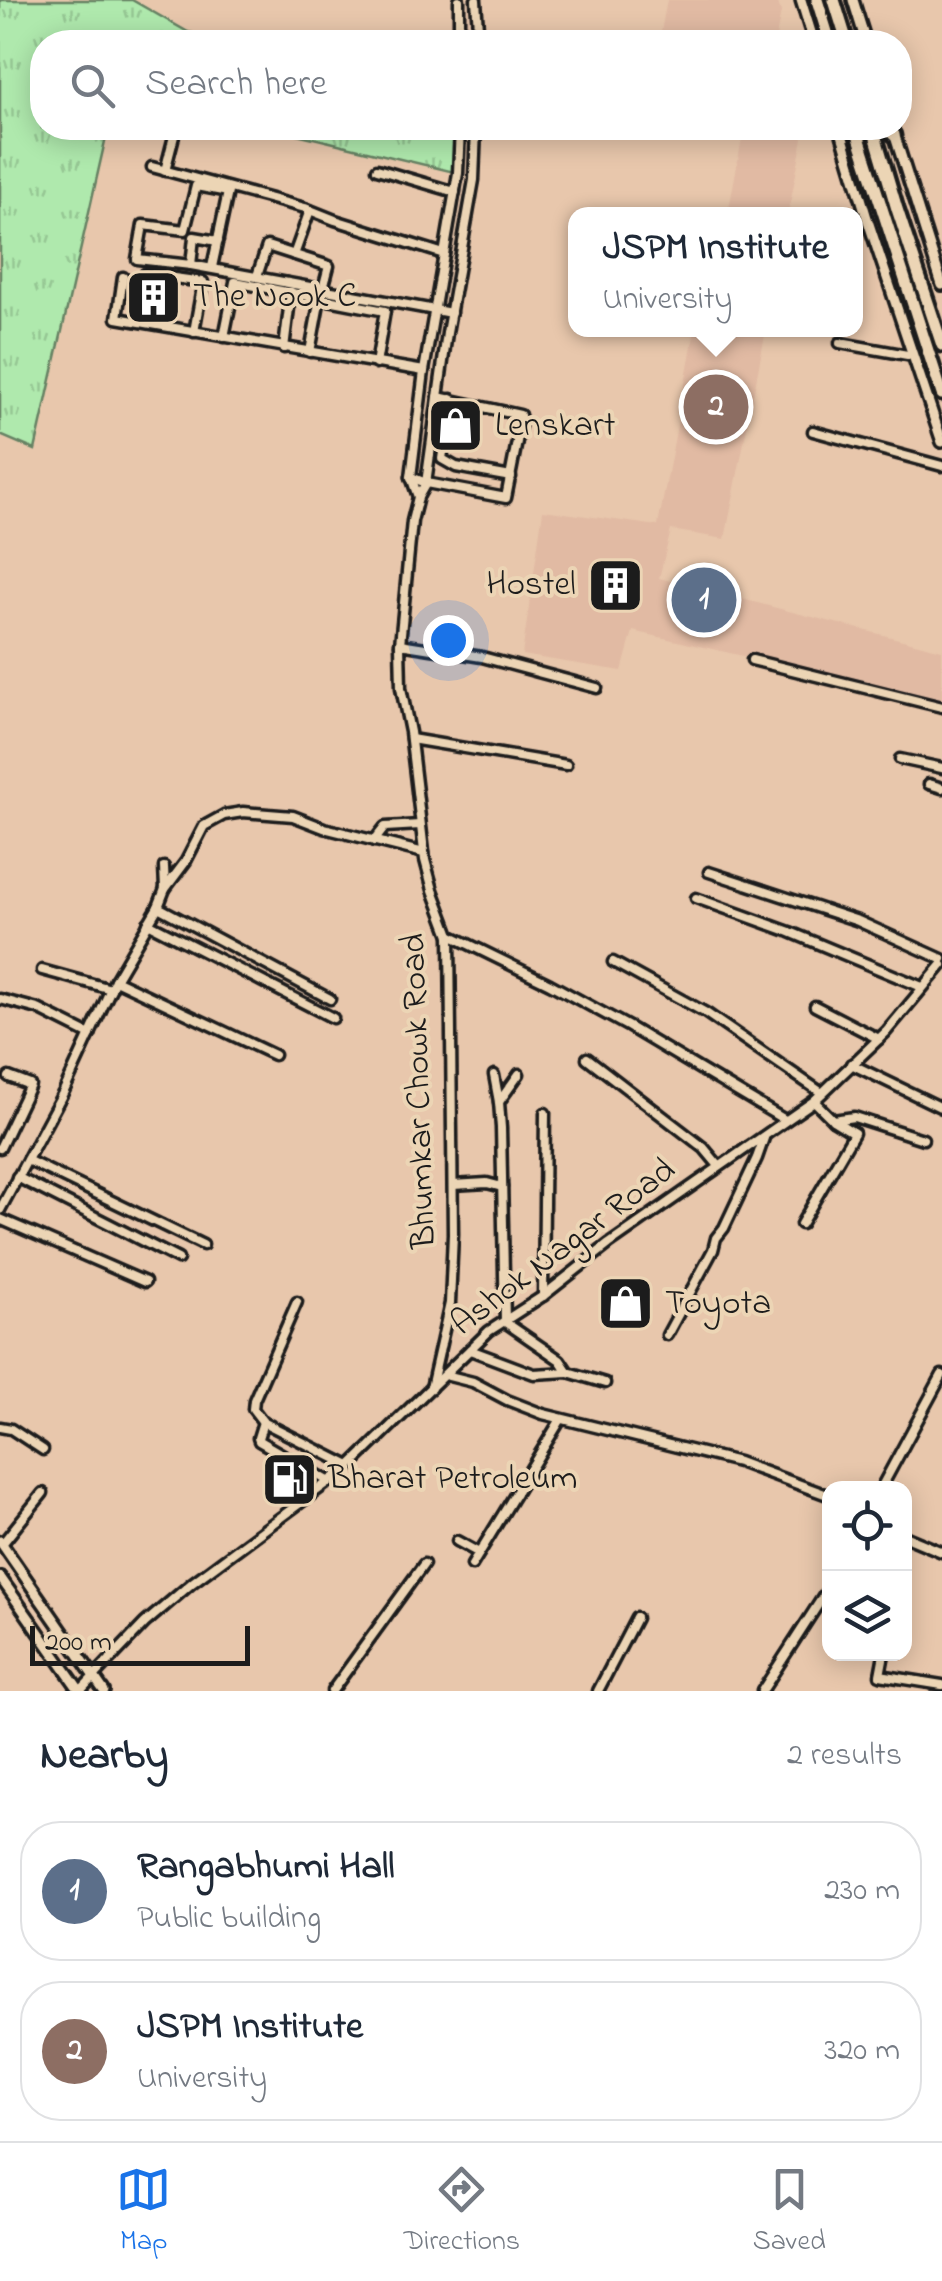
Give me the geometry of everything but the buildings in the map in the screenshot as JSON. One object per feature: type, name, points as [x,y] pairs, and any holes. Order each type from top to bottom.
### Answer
[{"type":"highway","points":[[817,0],[826,30]]},
{"type":"highway","points":[[834,0],[843,30]]},
{"type":"highway","points":[[860,140],[942,394]]},
{"type":"highway","points":[[877,140],[942,345]]},
{"type":"main road","points":[[801,0],[810,30]]},
{"type":"main road","points":[[853,0],[862,30]]},
{"type":"main road","points":[[844,140],[942,442]]},
{"type":"main road","points":[[894,140],[942,285]]},
{"type":"main road","points":[[1,1543],[104,1691]]},
{"type":"main road","points":[[0,1577],[80,1691]]},
{"type":"street","points":[[459,0],[459,30]]},
{"type":"street","points":[[476,0],[478,30]]},
{"type":"street","points":[[164,170],[173,140]]},
{"type":"street","name":"Bhumkar Chowk Road","points":[[418,497],[412,477],[424,371],[458,173],[459,140]]},
{"type":"street","name":"Bhumkar Chowk Road","points":[[431,1388],[450,1302],[450,935],[424,854],[401,688],[400,644],[412,522],[426,483],[474,180],[476,140]]},
{"type":"street","points":[[152,167],[310,210],[444,254]]},
{"type":"street","points":[[378,169],[455,192]]},
{"type":"street","points":[[212,267],[228,192],[196,186],[185,230],[144,225],[137,259],[257,276],[385,311],[376,364]]},
{"type":"street","points":[[294,255],[310,210]]},
{"type":"street","points":[[191,264],[194,237],[218,241]]},
{"type":"street","points":[[257,276],[267,246],[329,266],[310,352]]},
{"type":"street","points":[[145,274],[203,282],[194,332]]},
{"type":"street","points":[[122,277],[116,318],[424,371]]},
{"type":"street","points":[[224,337],[234,282],[451,314]]},
{"type":"street","points":[[284,348],[291,292]]},
{"type":"street","points":[[840,343],[914,356]]},
{"type":"street","points":[[412,477],[506,498],[520,415],[438,397]]},
{"type":"street","points":[[451,400],[442,459],[456,467],[511,476]]},
{"type":"street","points":[[813,431],[942,466]]},
{"type":"street","points":[[400,644],[482,657],[597,688]]},
{"type":"street","points":[[752,660],[942,708]]},
{"type":"street","points":[[411,739],[566,764]]},
{"type":"street","points":[[900,760],[942,768]]},
{"type":"street","points":[[929,784],[942,788]]},
{"type":"street","points":[[0,1210],[113,985],[165,888],[186,861],[204,826],[243,812],[293,816],[424,854]]},
{"type":"street","points":[[374,841],[385,827],[420,826]]},
{"type":"street","points":[[164,867],[165,888]]},
{"type":"street","points":[[709,872],[858,922],[942,962]]},
{"type":"street","points":[[696,898],[922,987]]},
{"type":"street","points":[[158,907],[330,999]]},
{"type":"street","points":[[148,923],[333,1018]]},
{"type":"street","points":[[450,935],[629,1027],[785,1120]]},
{"type":"street","points":[[613,962],[706,1014],[822,1093]]},
{"type":"street","name":"Ashok Nagar Road","points":[[80,1691],[145,1623],[350,1466],[489,1331],[544,1296],[610,1244],[814,1101],[879,1039],[942,962]]},
{"type":"street","points":[[42,970],[113,985],[274,1055]]},
{"type":"street","points":[[0,999],[44,1012],[90,1036]]},
{"type":"street","points":[[815,1006],[879,1039]]},
{"type":"street","points":[[587,1058],[704,1148],[719,1166]]},
{"type":"street","points":[[851,1064],[942,1108]]},
{"type":"street","points":[[499,1102],[519,1074]]},
{"type":"street","points":[[494,1075],[499,1102],[505,1322],[560,1360],[568,1372]]},
{"type":"street","points":[[0,1148],[30,1085],[9,1077]]},
{"type":"street","points":[[801,1224],[854,1133],[814,1101]]},
{"type":"street","points":[[544,1296],[546,1114]]},
{"type":"street","points":[[833,1120],[854,1118],[923,1139]]},
{"type":"street","points":[[667,1334],[724,1228],[764,1135]]},
{"type":"street","points":[[27,1160],[203,1245]]},
{"type":"street","points":[[17,1177],[178,1258]]},
{"type":"street","points":[[453,1185],[502,1187]]},
{"type":"street","points":[[0,1219],[145,1282]]},
{"type":"street","points":[[297,1302],[254,1400],[255,1413],[264,1422],[350,1466]]},
{"type":"street","points":[[470,1350],[534,1374],[568,1372],[605,1382]]},
{"type":"street","points":[[445,1374],[561,1419],[738,1462],[822,1493]]},
{"type":"street","points":[[885,1481],[942,1375]]},
{"type":"street","points":[[472,1566],[561,1419]]},
{"type":"street","points":[[264,1422],[258,1438],[262,1444],[330,1482]]},
{"type":"street","points":[[0,1427],[43,1450]]},
{"type":"street","points":[[1,1543],[43,1492]]},
{"type":"street","points":[[912,1539],[942,1552]]},
{"type":"street","points":[[457,1540],[479,1553]]},
{"type":"street","points":[[332,1691],[424,1564]]},
{"type":"street","points":[[762,1691],[822,1598]]},
{"type":"street","points":[[598,1691],[636,1618]]},
{"type":"street","points":[[883,1661],[880,1675],[942,1685]]},
{"type":"shaded area","points":[[667,0],[777,0],[781,12],[777,30],[661,30]]},
{"type":"shaded area","points":[[742,140],[803,140],[789,207],[729,207]]},
{"type":"shaded area","points":[[694,337],[765,337],[725,539],[671,530],[659,578],[942,650],[942,701],[633,631],[622,671],[522,655],[543,510],[658,526]]},
{"type":"green space","points":[[0,0],[132,0],[184,30],[30,30],[30,140],[105,140],[35,450],[0,435]]},
{"type":"green space","points":[[322,140],[457,140],[458,173]]},
{"type":"place","name":"The Nook C","points":[[154,297]]},
{"type":"place","name":"JSPM Institute","points":[[716,407]]},
{"type":"place","name":"Lenskart","points":[[456,426]]},
{"type":"place","name":"Hostel","points":[[615,585]]},
{"type":"place","name":"Rangabhumi Hall","points":[[704,600]]},
{"type":"place","name":"Toyota","points":[[626,1304]]},
{"type":"place","name":"Bharat Petroleum","points":[[289,1479]]}]
